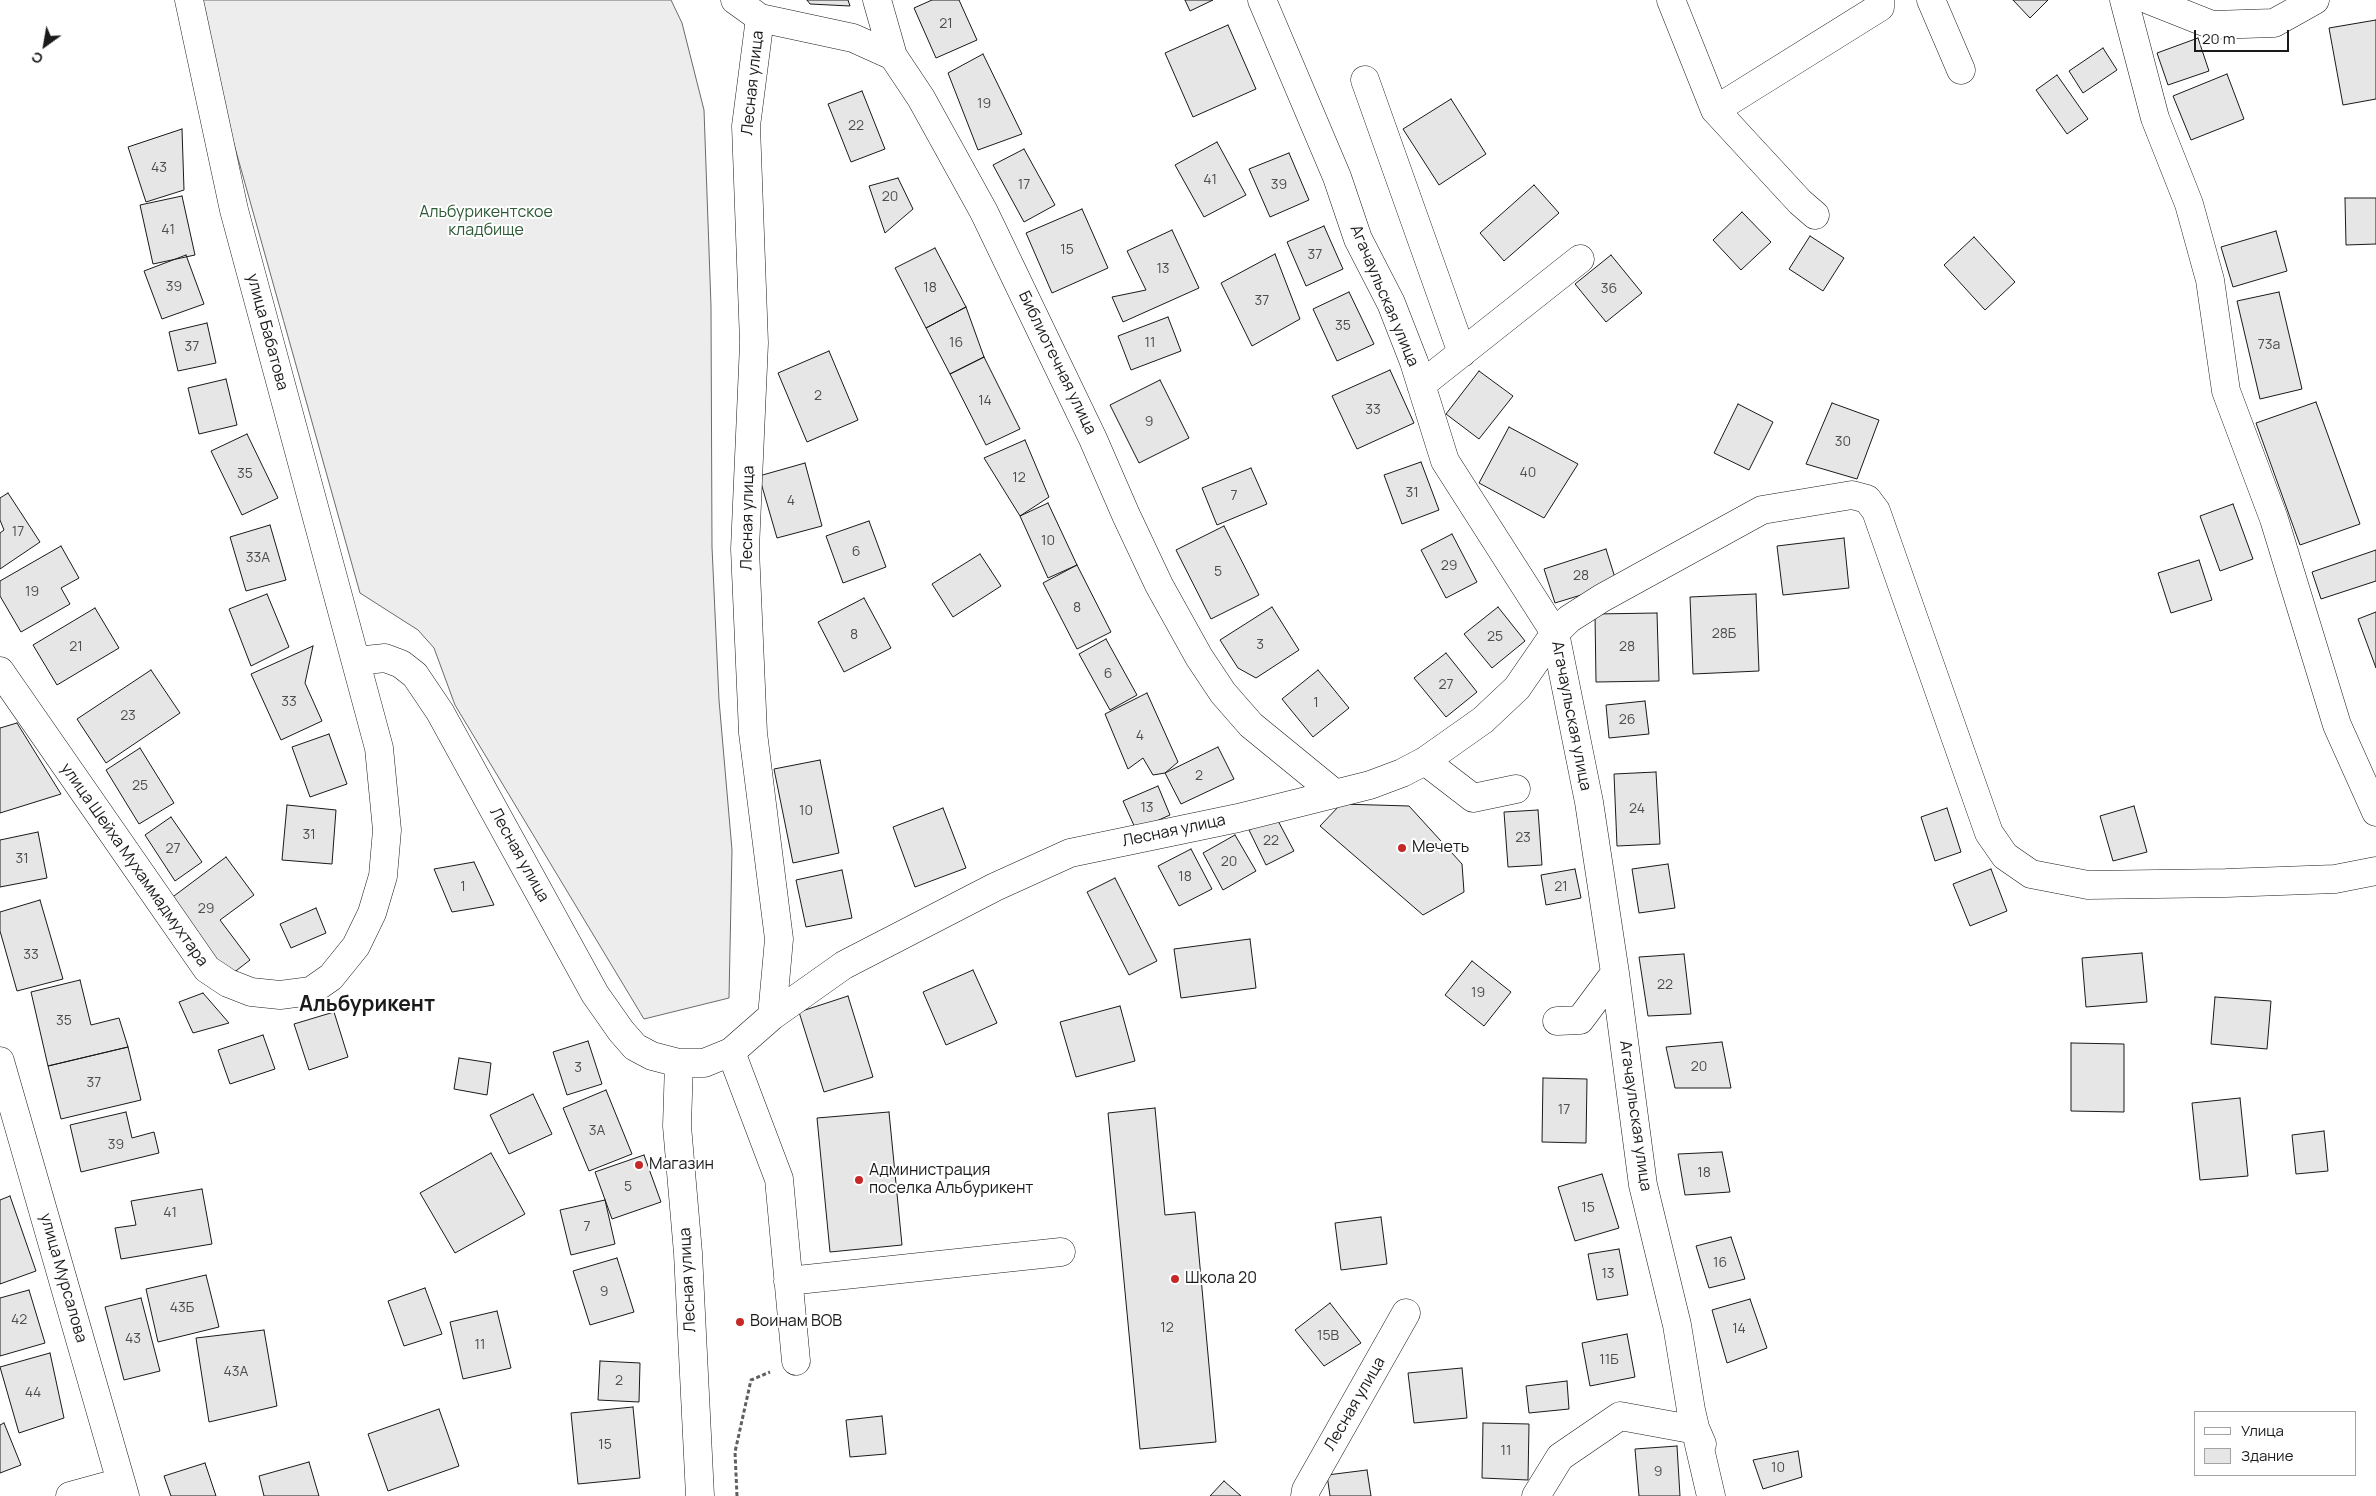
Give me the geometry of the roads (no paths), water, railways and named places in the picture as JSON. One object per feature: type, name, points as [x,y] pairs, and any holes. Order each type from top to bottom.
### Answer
[{"type":"street","name":"улица Бабатова","points":[[189,0],[234,210],[356,661]]},
{"type":"street","points":[[735,0],[760,18],[853,38],[893,56]]},
{"type":"street","points":[[877,0],[893,56]]},
{"type":"street","name":"Агачаульская улица","points":[[1262,0],[1337,177],[1358,239],[1391,303],[1446,461],[1555,633],[1588,802],[1615,973],[1643,1185],[1677,1325],[1696,1430],[1711,1496]]},
{"type":"street","points":[[1671,0],[1715,110],[1800,202],[1815,215]]},
{"type":"street","points":[[1715,110],[1880,7],[1880,0]]},
{"type":"street","points":[[1931,0],[1961,70]]},
{"type":"street","points":[[2124,0],[2155,118],[2189,204],[2210,280],[2226,391],[2274,519],[2337,725],[2376,812]]},
{"type":"street","points":[[2149,0],[2212,25],[2274,23],[2315,0]]},
{"type":"street","name":"Лесная улица","points":[[760,18],[746,126],[754,342],[745,549],[753,733],[779,939],[772,1016]]},
{"type":"street","name":"Библиотечная улица","points":[[893,56],[921,98],[984,212],[1093,439],[1126,516],[1159,585],[1199,656],[1223,693],[1250,725],[1333,792]]},
{"type":"street","points":[[1365,80],[1462,353]]},
{"type":"street","points":[[1421,385],[1580,259]]},
{"type":"street","name":"Лесная улица","points":[[356,661],[385,658],[402,664],[415,675],[440,712],[595,994],[620,1031],[635,1047],[652,1056],[679,1063],[704,1063],[731,1052],[772,1016],[844,965],[995,887],[1070,853],[1238,818],[1333,792],[1370,785],[1402,773],[1425,761],[1483,720],[1517,688],[1555,633],[1569,619],[1602,598],[1762,510],[1852,495],[1866,499],[1876,511],[1989,833],[2005,856],[2031,874],[2088,885],[2334,879],[2376,871]]},
{"type":"street","name":"улица Шейха Мухаммадмухтара","points":[[0,671],[10,698],[207,969],[228,983],[251,992],[280,996],[311,991],[330,977],[356,946],[372,914],[382,876],[387,830],[379,748],[356,661]]},
{"type":"street","points":[[1425,761],[1473,798],[1516,789]]},
{"type":"street","points":[[1557,1021],[1580,1020],[1615,973]]},
{"type":"street","points":[[731,1052],[779,1179],[796,1361]]},
{"type":"street","name":"улица Мурсалова","points":[[0,1061],[123,1489]]},
{"type":"street","name":"Лесная улица","points":[[679,1063],[677,1126],[688,1253],[700,1496]]},
{"type":"street","points":[[788,1281],[1060,1252]]},
{"type":"street","name":"Лесная улица","points":[[1305,1496],[1306,1490],[1406,1313]]},
{"type":"street","points":[[1536,1496],[1560,1457],[1620,1416],[1696,1430]]},
{"type":"street","name":"Агачаульская улица","points":[[1696,1430],[1724,1496]]},
{"type":"street","points":[[70,1496],[123,1489]]},
{"type":"place","name":"Мечеть","points":[[1402,848]]},
{"type":"place","name":"Магазин","points":[[639,1165]]},
{"type":"place","name":"Администрация поселка Альбурикент","points":[[859,1180]]},
{"type":"place","name":"Школа 20","points":[[1175,1279]]},
{"type":"place","name":"Воинам ВОВ","points":[[740,1322]]},
{"type":"district","name":"Альбурикент","points":[[367,1005]]},
{"type":"park label","name":"Альбурикентское кладбище","points":[[486,222]]}]
